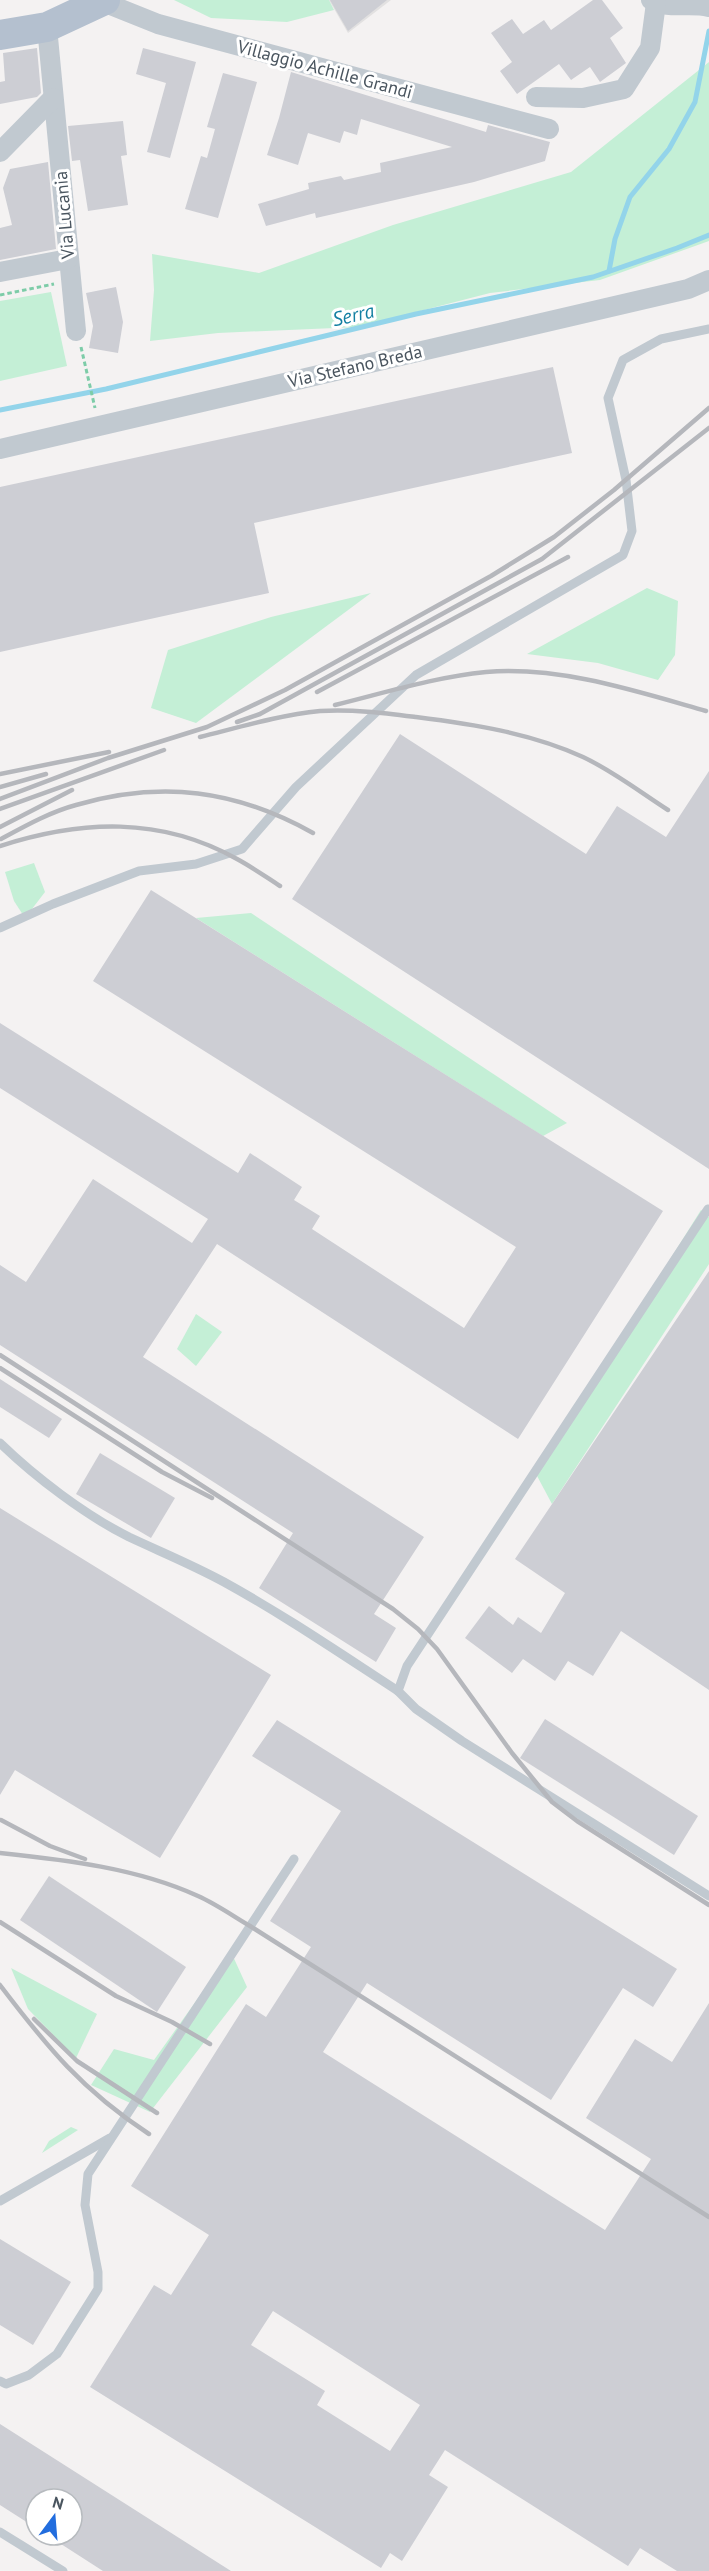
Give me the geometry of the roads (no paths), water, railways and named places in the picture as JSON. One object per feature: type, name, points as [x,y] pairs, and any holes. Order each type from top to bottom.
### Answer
[{"type":"main road","points":[[0,35],[47,27],[104,1]]},
{"type":"street","name":"Villaggio Achille Grandi","points":[[104,1],[158,24],[549,129]]},
{"type":"street","points":[[536,97],[584,98],[624,89],[650,48],[653,2],[661,6],[699,4],[709,6]]},
{"type":"street","name":"Via Lucania","points":[[47,27],[76,331]]},
{"type":"street","points":[[0,152],[53,98]]},
{"type":"street","points":[[0,272],[68,259]]},
{"type":"street","name":"Via Stefano Breda","points":[[0,449],[688,288],[709,280]]},
{"type":"lane","points":[[0,928],[53,904],[139,871],[196,864],[242,849],[296,787],[416,675],[623,555],[633,531],[626,480],[608,398],[623,360],[661,339],[709,329]]},
{"type":"lane","points":[[398,1691],[407,1666],[708,1209]]},
{"type":"lane","points":[[0,1443],[26,1468],[60,1493],[127,1536],[197,1568],[255,1599],[398,1691],[417,1709],[462,1741],[709,1896]]},
{"type":"lane","points":[[0,2381],[6,2384],[29,2375],[57,2354],[98,2289],[98,2272],[85,2205],[88,2174],[294,1859]]},
{"type":"lane","points":[[0,2201],[112,2137]]},
{"type":"lane","points":[[0,2532],[63,2571]]},
{"type":"waterway","points":[[609,271],[615,239],[630,197],[669,149],[695,102],[709,31]]},
{"type":"waterway","name":"Serra","points":[[0,410],[106,389],[416,314],[593,277],[709,235]]},
{"type":"railway","points":[[0,799],[108,758],[207,727],[285,690],[491,576],[554,537],[614,490],[709,408]]},
{"type":"railway","points":[[237,722],[260,714],[542,559],[709,428]]},
{"type":"railway","points":[[317,692],[568,557]]},
{"type":"railway","points":[[335,705],[448,678],[486,672],[514,671],[570,676],[706,711]]},
{"type":"railway","points":[[200,737],[275,718],[320,711],[368,712],[458,723],[522,736],[583,757],[668,810]]},
{"type":"railway","points":[[0,809],[164,750]]},
{"type":"railway","points":[[0,774],[109,752]]},
{"type":"railway","points":[[0,787],[46,774]]},
{"type":"railway","points":[[0,827],[72,790]]},
{"type":"railway","points":[[1,839],[47,815],[76,805],[108,797],[168,792],[198,794],[256,807],[313,833]]},
{"type":"railway","points":[[0,846],[30,837],[90,827],[150,829],[179,835],[208,845],[243,862],[280,886]]},
{"type":"railway","points":[[0,1355],[393,1609],[418,1629],[437,1649],[512,1753],[552,1802],[577,1821],[709,1905]]},
{"type":"railway","points":[[0,1368],[162,1472],[212,1498]]},
{"type":"railway","points":[[1,1820],[50,1846],[85,1859]]},
{"type":"railway","points":[[0,1853],[76,1862],[126,1872],[175,1886],[205,1899],[709,2217]]},
{"type":"railway","points":[[0,1922],[116,1996],[172,2022],[210,2044]]},
{"type":"railway","points":[[0,1985],[67,2067],[104,2101],[149,2134]]},
{"type":"railway","points":[[34,2019],[77,2061],[157,2113]]}]
